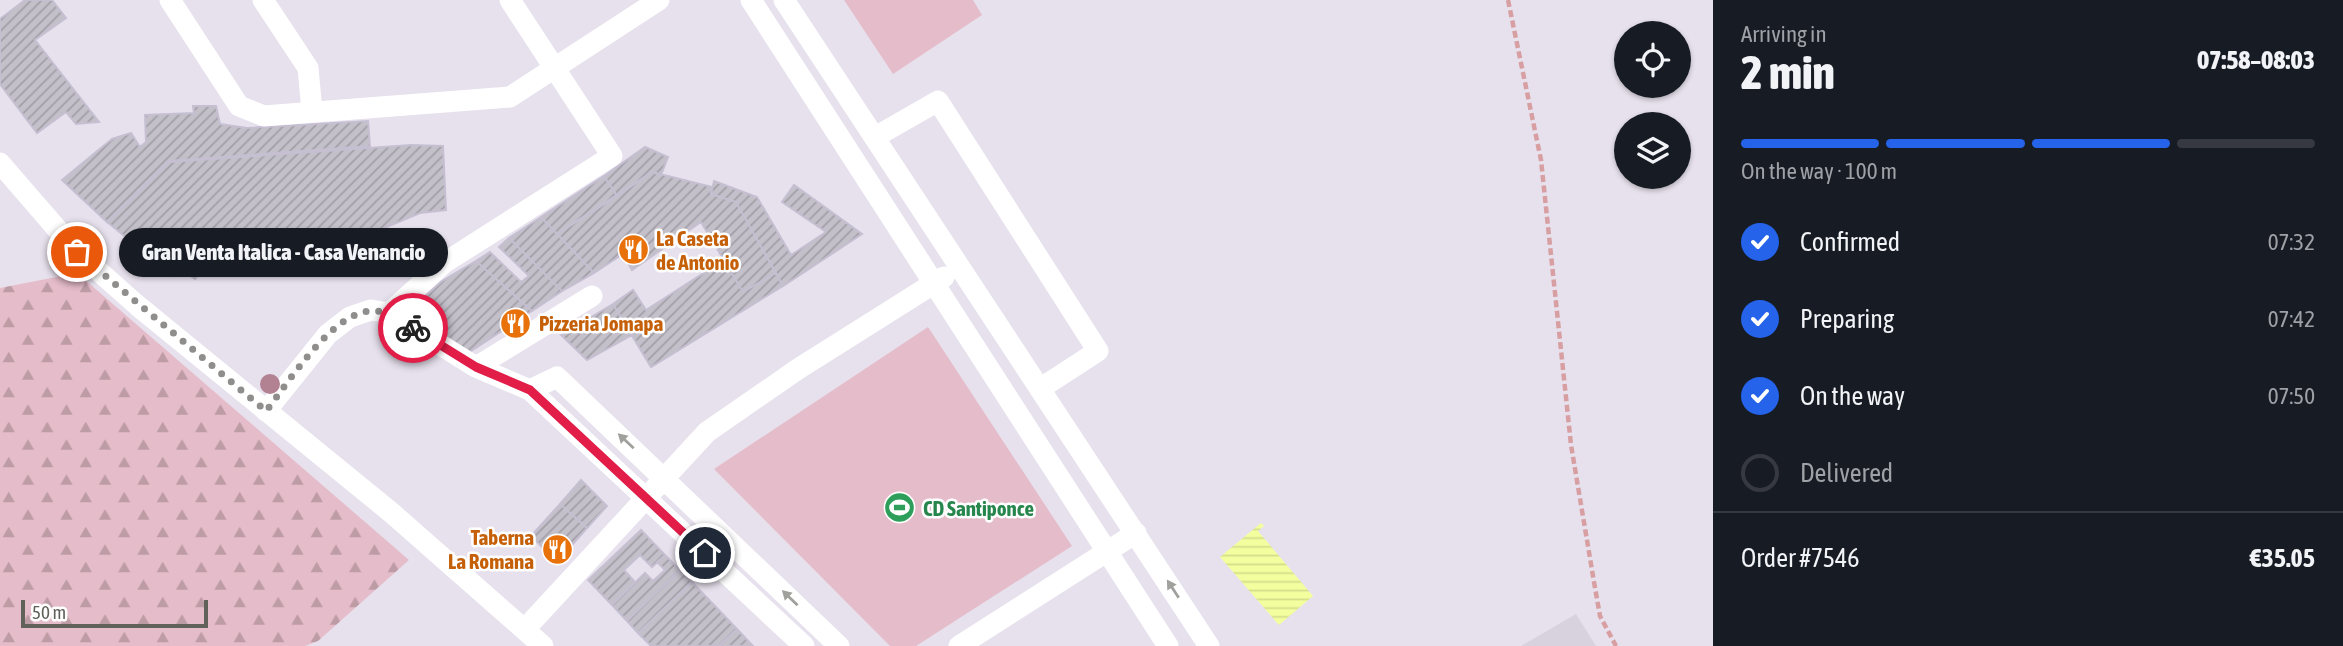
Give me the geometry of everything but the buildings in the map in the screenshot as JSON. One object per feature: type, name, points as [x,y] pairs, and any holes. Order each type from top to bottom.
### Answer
[{"type":"street","points":[[170,0],[239,106],[264,116],[510,97],[659,0]]},
{"type":"street","points":[[263,0],[308,68],[313,112]]},
{"type":"street","points":[[389,313],[444,263],[612,156],[510,0]]},
{"type":"street","points":[[751,0],[1168,646]]},
{"type":"street","points":[[784,0],[1209,646]]},
{"type":"street","points":[[875,137],[938,101],[1098,351],[1041,388]]},
{"type":"street","points":[[0,163],[77,252],[393,514],[543,646]]},
{"type":"street","points":[[525,629],[707,432],[933,282],[962,268]]},
{"type":"street","points":[[476,367],[592,296]]},
{"type":"street","points":[[266,411],[328,334],[350,317],[371,310],[389,313],[476,367],[530,390],[804,646]]},
{"type":"street","points":[[530,390],[558,377],[839,646]]},
{"type":"street","points":[[959,646],[1136,533]]},
{"type":"path","points":[[1508,0],[1541,160],[1571,445],[1600,616],[1616,646]]},
{"type":"shaded area","points":[[1261,523],[1264,526],[1258,531],[1313,596],[1279,625],[1220,557]]},
{"type":"shaded area","points":[[1576,614],[1596,646],[1521,646]]},
{"type":"green space","points":[[844,0],[973,0],[982,15],[893,74]]},
{"type":"green space","points":[[77,273],[409,560],[318,641],[305,646],[0,646],[0,288]]},
{"type":"green space","name":"CD Santiponce","points":[[928,327],[1072,546],[916,646],[890,646],[714,469]]},
{"type":"way so far","points":[[77,252],[266,411],[328,334],[350,317],[371,310],[389,313],[413,328]]},
{"type":"place","name":"La Caseta de Antonio","points":[[633,250]]},
{"type":"place","name":"Gran Venta Italica - Casa Venancio","points":[[77,252]]},
{"type":"place","name":"Pizzeria Jomapa","points":[[516,323]]},
{"type":"place","name":"CD Santiponce","points":[[900,508]]},
{"type":"place","name":"Taberna La Romana","points":[[557,549]]},
{"type":"route","points":[[413,328],[476,367],[530,390],[705,553]]}]
